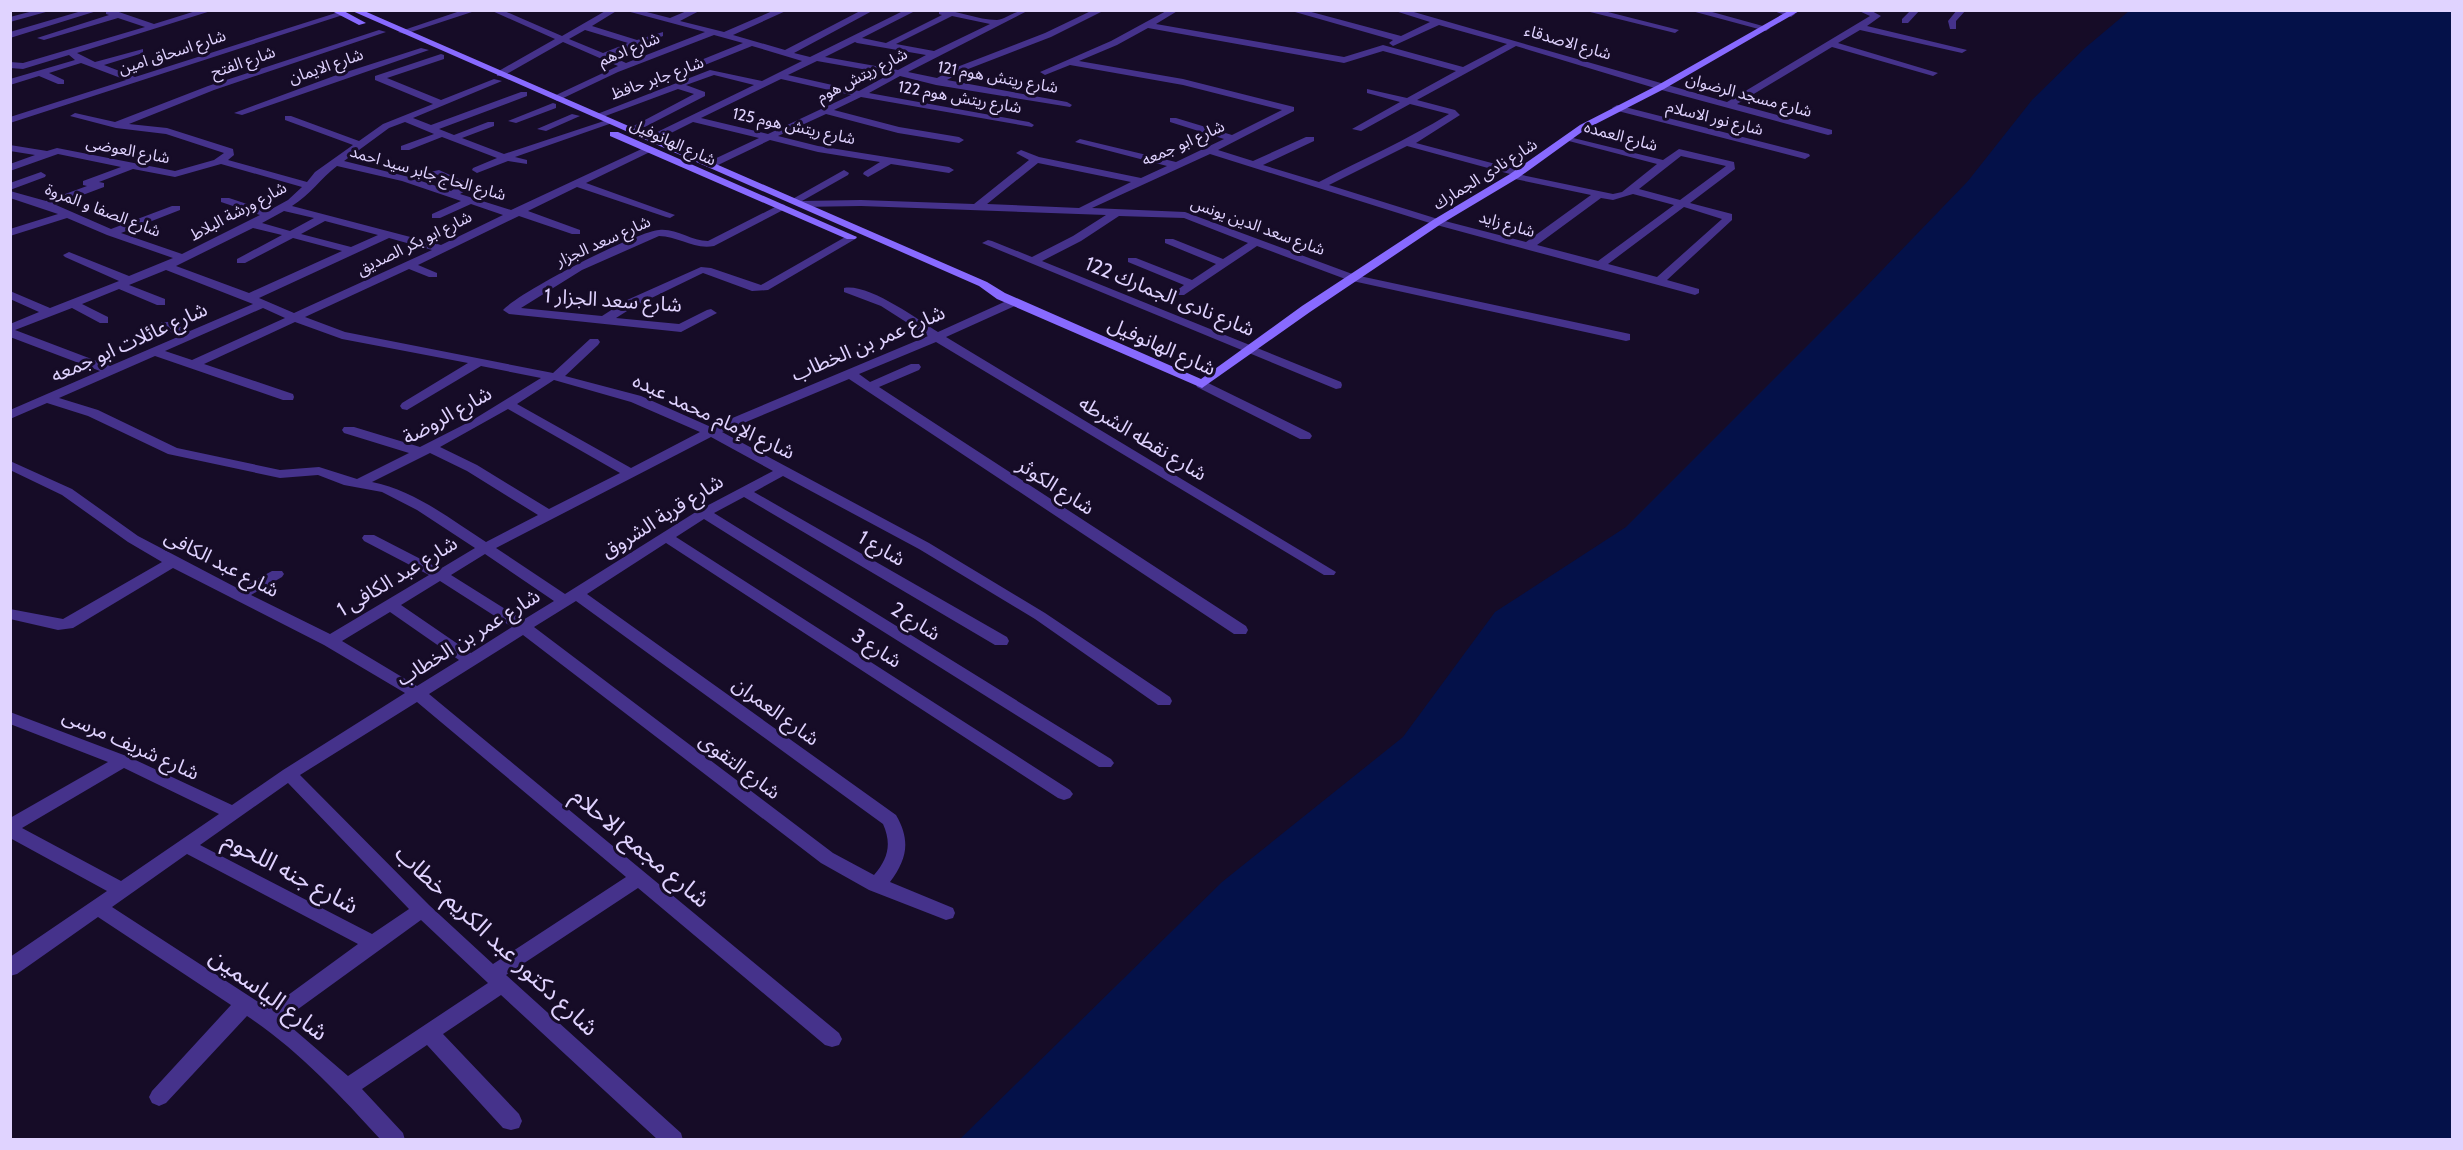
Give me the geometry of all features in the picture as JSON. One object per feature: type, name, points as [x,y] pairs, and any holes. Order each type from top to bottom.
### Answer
[{"type":"street","points":[[10,20],[49,10]]},
{"type":"street","points":[[10,35],[66,15],[96,10]]},
{"type":"street","points":[[104,10],[155,27]]},
{"type":"street","points":[[10,64],[23,66],[210,10]]},
{"type":"street","name":"شارع الهانوفيل","points":[[354,10],[851,238],[982,294],[1007,299]]},
{"type":"street","points":[[402,32],[474,10]]},
{"type":"street","points":[[494,10],[626,66]]},
{"type":"street","name":"شارع ورشة البلاط","points":[[10,328],[51,314],[166,266],[252,224],[300,197],[335,162],[386,126],[498,77],[614,10]]},
{"type":"street","name":"شارع ريتش هوم 121","points":[[627,10],[815,60],[1067,105]]},
{"type":"street","points":[[672,21],[697,10]]},
{"type":"street","points":[[725,35],[784,10]]},
{"type":"street","points":[[787,53],[870,10]]},
{"type":"street","points":[[650,144],[693,119],[857,40],[913,10]]},
{"type":"street","points":[[935,10],[1001,23]]},
{"type":"street","name":"شارع ريتش هوم","points":[[712,164],[826,111],[1025,10]]},
{"type":"street","points":[[936,82],[954,72],[1048,35],[1101,10]]},
{"type":"street","points":[[1045,72],[1114,43],[1175,10]]},
{"type":"street","points":[[1292,10],[1401,39]]},
{"type":"street","name":"شارع الاصدقاء","points":[[1396,10],[1661,87]]},
{"type":"street","points":[[1692,10],[1766,28]]},
{"type":"street","points":[[1728,19],[1739,10]]},
{"type":"street","points":[[1775,10],[1794,12]]},
{"type":"street","points":[[1905,21],[1916,10]]},
{"type":"street","points":[[1953,27],[1952,21],[1962,10]]},
{"type":"street","points":[[1591,11],[1675,30]]},
{"type":"street","points":[[1729,105],[1877,16],[1862,11]]},
{"type":"street","name":"شارع الهانوفيل","points":[[338,12],[441,57],[498,77],[524,94],[555,102],[575,116],[610,122],[631,130],[650,144],[712,164],[983,284],[1007,299],[1202,384],[1305,436]]},
{"type":"street","name":"شارع اسحاق امين","points":[[14,116],[135,80],[338,12]]},
{"type":"street","name":"شارع نادى الجمارك","points":[[1202,384],[1352,278],[1569,138],[1617,108],[1661,87],[1794,12]]},
{"type":"street","name":"شارع ريتش هوم","points":[[888,45],[952,13]]},
{"type":"street","points":[[66,15],[81,26]]},
{"type":"street","points":[[41,38],[118,15]]},
{"type":"street","points":[[113,39],[93,32],[132,20]]},
{"type":"street","points":[[1147,25],[1344,60],[1353,59],[1373,49],[1383,48],[1438,22]]},
{"type":"street","points":[[586,27],[637,43]]},
{"type":"street","points":[[1860,27],[1962,50]]},
{"type":"street","name":"شارع الفتح","points":[[116,125],[211,88],[382,32]]},
{"type":"street","name":"شارع ادهم","points":[[513,121],[626,66],[714,32]]},
{"type":"street","points":[[601,57],[660,34]]},
{"type":"street","points":[[857,40],[935,54]]},
{"type":"street","points":[[662,78],[751,43]]},
{"type":"street","points":[[1357,129],[1515,43]]},
{"type":"street","points":[[59,44],[81,60],[135,80]]},
{"type":"street","points":[[1832,44],[1933,73]]},
{"type":"street","points":[[1383,48],[1462,70]]},
{"type":"street","name":"شارع الايمان","points":[[239,113],[424,50]]},
{"type":"street","points":[[96,65],[140,51]]},
{"type":"street","points":[[440,103],[378,78],[441,57]]},
{"type":"street","points":[[10,82],[81,60]]},
{"type":"street","points":[[1068,62],[1100,67]]},
{"type":"street","points":[[1086,75],[1100,67]]},
{"type":"street","name":"شارع ابو جمعه","points":[[1081,209],[1209,151],[1290,110],[1285,106],[1183,81],[1100,67]]},
{"type":"street","name":"شارع جابر حافظ","points":[[477,170],[716,72],[764,84]]},
{"type":"street","points":[[40,73],[61,82]]},
{"type":"street","name":"شارع ريتش هوم 122","points":[[781,76],[860,94],[1029,125]]},
{"type":"street","points":[[631,130],[702,94],[679,86]]},
{"type":"street","name":"شارع مسجد الرضوان","points":[[1661,87],[1828,132]]},
{"type":"street","points":[[1321,185],[1388,150],[1406,144],[1455,115],[1452,111],[1370,92]]},
{"type":"street","points":[[430,129],[524,94]]},
{"type":"street","name":"شارع نور الاسلام","points":[[1617,108],[1805,156]]},
{"type":"street","points":[[484,109],[494,113]]},
{"type":"street","points":[[826,111],[898,130],[959,140]]},
{"type":"street","points":[[75,116],[116,125],[167,131],[229,151],[229,155],[218,161]]},
{"type":"street","points":[[542,129],[575,116]]},
{"type":"street","points":[[288,118],[362,145]]},
{"type":"street","points":[[404,118],[506,158],[524,162]]},
{"type":"street","name":"شارع ريتش هوم 125","points":[[693,119],[818,149],[949,170]]},
{"type":"street","points":[[1173,120],[1234,139]]},
{"type":"street","points":[[454,138],[491,124]]},
{"type":"street","points":[[405,148],[442,134]]},
{"type":"street","name":"شارع العمده","points":[[1569,138],[1664,163]]},
{"type":"street","points":[[1254,165],[1310,139]]},
{"type":"street","points":[[1080,142],[1175,165]]},
{"type":"street","name":"شارع ابو بكر الصديق","points":[[194,364],[409,265],[650,144]]},
{"type":"street","points":[[1406,144],[1598,195],[1620,196],[1632,190],[1664,163],[1682,152],[1728,162],[1732,165],[1599,266]]},
{"type":"street","points":[[10,148],[47,154]]},
{"type":"street","name":"شارع العوضى","points":[[10,168],[57,151],[175,174],[218,161]]},
{"type":"street","name":"شارع زايد","points":[[1209,151],[1437,222],[1695,291]]},
{"type":"street","points":[[1021,153],[1036,159],[1140,181]]},
{"type":"street","points":[[977,207],[1036,159]]},
{"type":"street","points":[[868,174],[890,160]]},
{"type":"street","points":[[218,161],[309,186]]},
{"type":"street","name":"شارع الحاج جابر سيد احمد","points":[[335,162],[453,193],[576,232]]},
{"type":"street","points":[[87,183],[132,166]]},
{"type":"street","points":[[435,172],[466,186],[453,193]]},
{"type":"street","points":[[797,202],[844,173]]},
{"type":"street","points":[[10,187],[41,175]]},
{"type":"street","points":[[575,183],[670,215]]},
{"type":"street","points":[[46,205],[100,185]]},
{"type":"street","points":[[1632,190],[1728,217],[1662,278]]},
{"type":"street","points":[[1527,247],[1598,195]]},
{"type":"street","name":"شارع الصفا و المروة","points":[[13,197],[46,205],[111,233],[184,258]]},
{"type":"street","points":[[225,200],[268,215]]},
{"type":"street","points":[[436,216],[472,200]]},
{"type":"street","name":"شارع سعد الدين يونس","points":[[797,202],[1081,209],[1185,215],[1352,278],[1626,337]]},
{"type":"street","points":[[283,207],[442,249]]},
{"type":"street","name":"شارع سعد الجزار","points":[[509,310],[578,268],[657,233],[666,233],[701,244],[710,244],[781,207]]},
{"type":"street","points":[[111,233],[176,208]]},
{"type":"street","points":[[1033,261],[1073,242],[1098,227],[1118,211]]},
{"type":"street","points":[[10,233],[66,214]]},
{"type":"street","points":[[241,261],[325,217]]},
{"type":"street","points":[[252,224],[353,251]]},
{"type":"street","points":[[250,297],[390,234]]},
{"type":"street","points":[[602,321],[631,303],[701,270],[707,270],[756,288],[764,288],[851,238]]},
{"type":"street","points":[[1169,242],[1224,263]]},
{"type":"street","points":[[1180,293],[1256,242]]},
{"type":"street","name":"شارع نادى الجمارك 122","points":[[988,243],[1336,385]]},
{"type":"street","points":[[69,255],[161,302]]},
{"type":"street","points":[[1132,260],[1193,284]]},
{"type":"street","points":[[409,265],[433,275]]},
{"type":"street","name":"شارع الإمام محمد عبده","points":[[166,266],[348,337],[554,377],[636,399],[711,432],[973,574],[1041,616],[1164,701]]},
{"type":"street","name":"شارع نقطه الشرطه","points":[[848,290],[885,303],[937,337],[1329,572]]},
{"type":"street","points":[[10,294],[51,314]]},
{"type":"street","name":"شارع عمر بن الخطاب","points":[[485,548],[711,432],[937,337],[1007,299]]},
{"type":"street","name":"شارع عائلات ابو جمعه","points":[[11,414],[264,303]]},
{"type":"street","points":[[74,304],[104,320]]},
{"type":"street","name":"شارع سعد الجزار 1","points":[[509,310],[681,328],[711,313]]},
{"type":"street","points":[[165,325],[191,336]]},
{"type":"street","points":[[10,333],[112,371]]},
{"type":"street","name":"شارع الروضة","points":[[358,484],[476,424],[554,377],[594,342]]},
{"type":"street","points":[[156,352],[288,397]]},
{"type":"street","points":[[407,406],[479,362]]},
{"type":"street","points":[[869,387],[915,367]]},
{"type":"street","name":"شارع الكوثر","points":[[850,374],[1240,630]]},
{"type":"street","points":[[47,399],[93,413],[173,451],[280,474],[319,471],[358,484],[386,489],[422,507],[485,548]]},
{"type":"street","points":[[508,404],[630,472]]},
{"type":"street","points":[[349,430],[426,450],[472,468],[548,515]]},
{"type":"street","name":"شارع عبد الكافى","points":[[10,465],[67,492],[133,539],[174,562],[330,641],[417,693]]},
{"type":"street","name":"شارع قرية الشروق","points":[[571,598],[704,513],[784,470]]},
{"type":"street","name":"شارع 1","points":[[743,491],[1001,641]]},
{"type":"street","name":"شارع 2","points":[[704,513],[1105,764]]},
{"type":"street","name":"شارع 3","points":[[666,537],[1064,794]]},
{"type":"street","name":"شارع التقوى","points":[[369,538],[439,574],[523,627],[827,858],[876,885],[946,913]]},
{"type":"street","name":"شارع عمر بن الخطاب","points":[[10,968],[289,774],[571,598],[485,548]]},
{"type":"street","name":"شارع عبد الكافى 1","points":[[330,641],[485,548]]},
{"type":"street","points":[[10,614],[64,625],[174,562]]},
{"type":"street","points":[[239,596],[277,574]]},
{"type":"street","name":"شارع العمران","points":[[571,598],[890,820],[898,834],[898,851],[891,869],[876,885]]},
{"type":"street","points":[[389,604],[470,660]]},
{"type":"street","name":"شارع مجمع الاحلام","points":[[417,693],[832,1039]]},
{"type":"street","name":"شارع شريف مرسى","points":[[10,718],[123,761],[234,813]]},
{"type":"street","points":[[10,829],[123,761]]},
{"type":"street","name":"شارع دكتور عبد الكريم خطاب","points":[[289,774],[422,910],[673,1140]]},
{"type":"street","points":[[10,829],[122,890]]},
{"type":"street","name":"شارع جنه اللحوم","points":[[186,846],[373,943]]},
{"type":"street","points":[[347,1088],[429,1033],[498,978],[639,878]]},
{"type":"street","name":"شارع الياسمين","points":[[98,907],[269,1020],[347,1088],[395,1140]]},
{"type":"street","points":[[269,1020],[373,943],[422,910]]},
{"type":"street","points":[[159,1097],[245,1004]]},
{"type":"street","points":[[429,1033],[511,1120]]},
{"type":"shaded area","points":[[2129,11],[2452,11],[2452,1139],[960,1139],[1222,882],[1403,737],[1495,612],[1626,527],[1859,294],[1968,181],[2032,100],[2085,48]]}]
